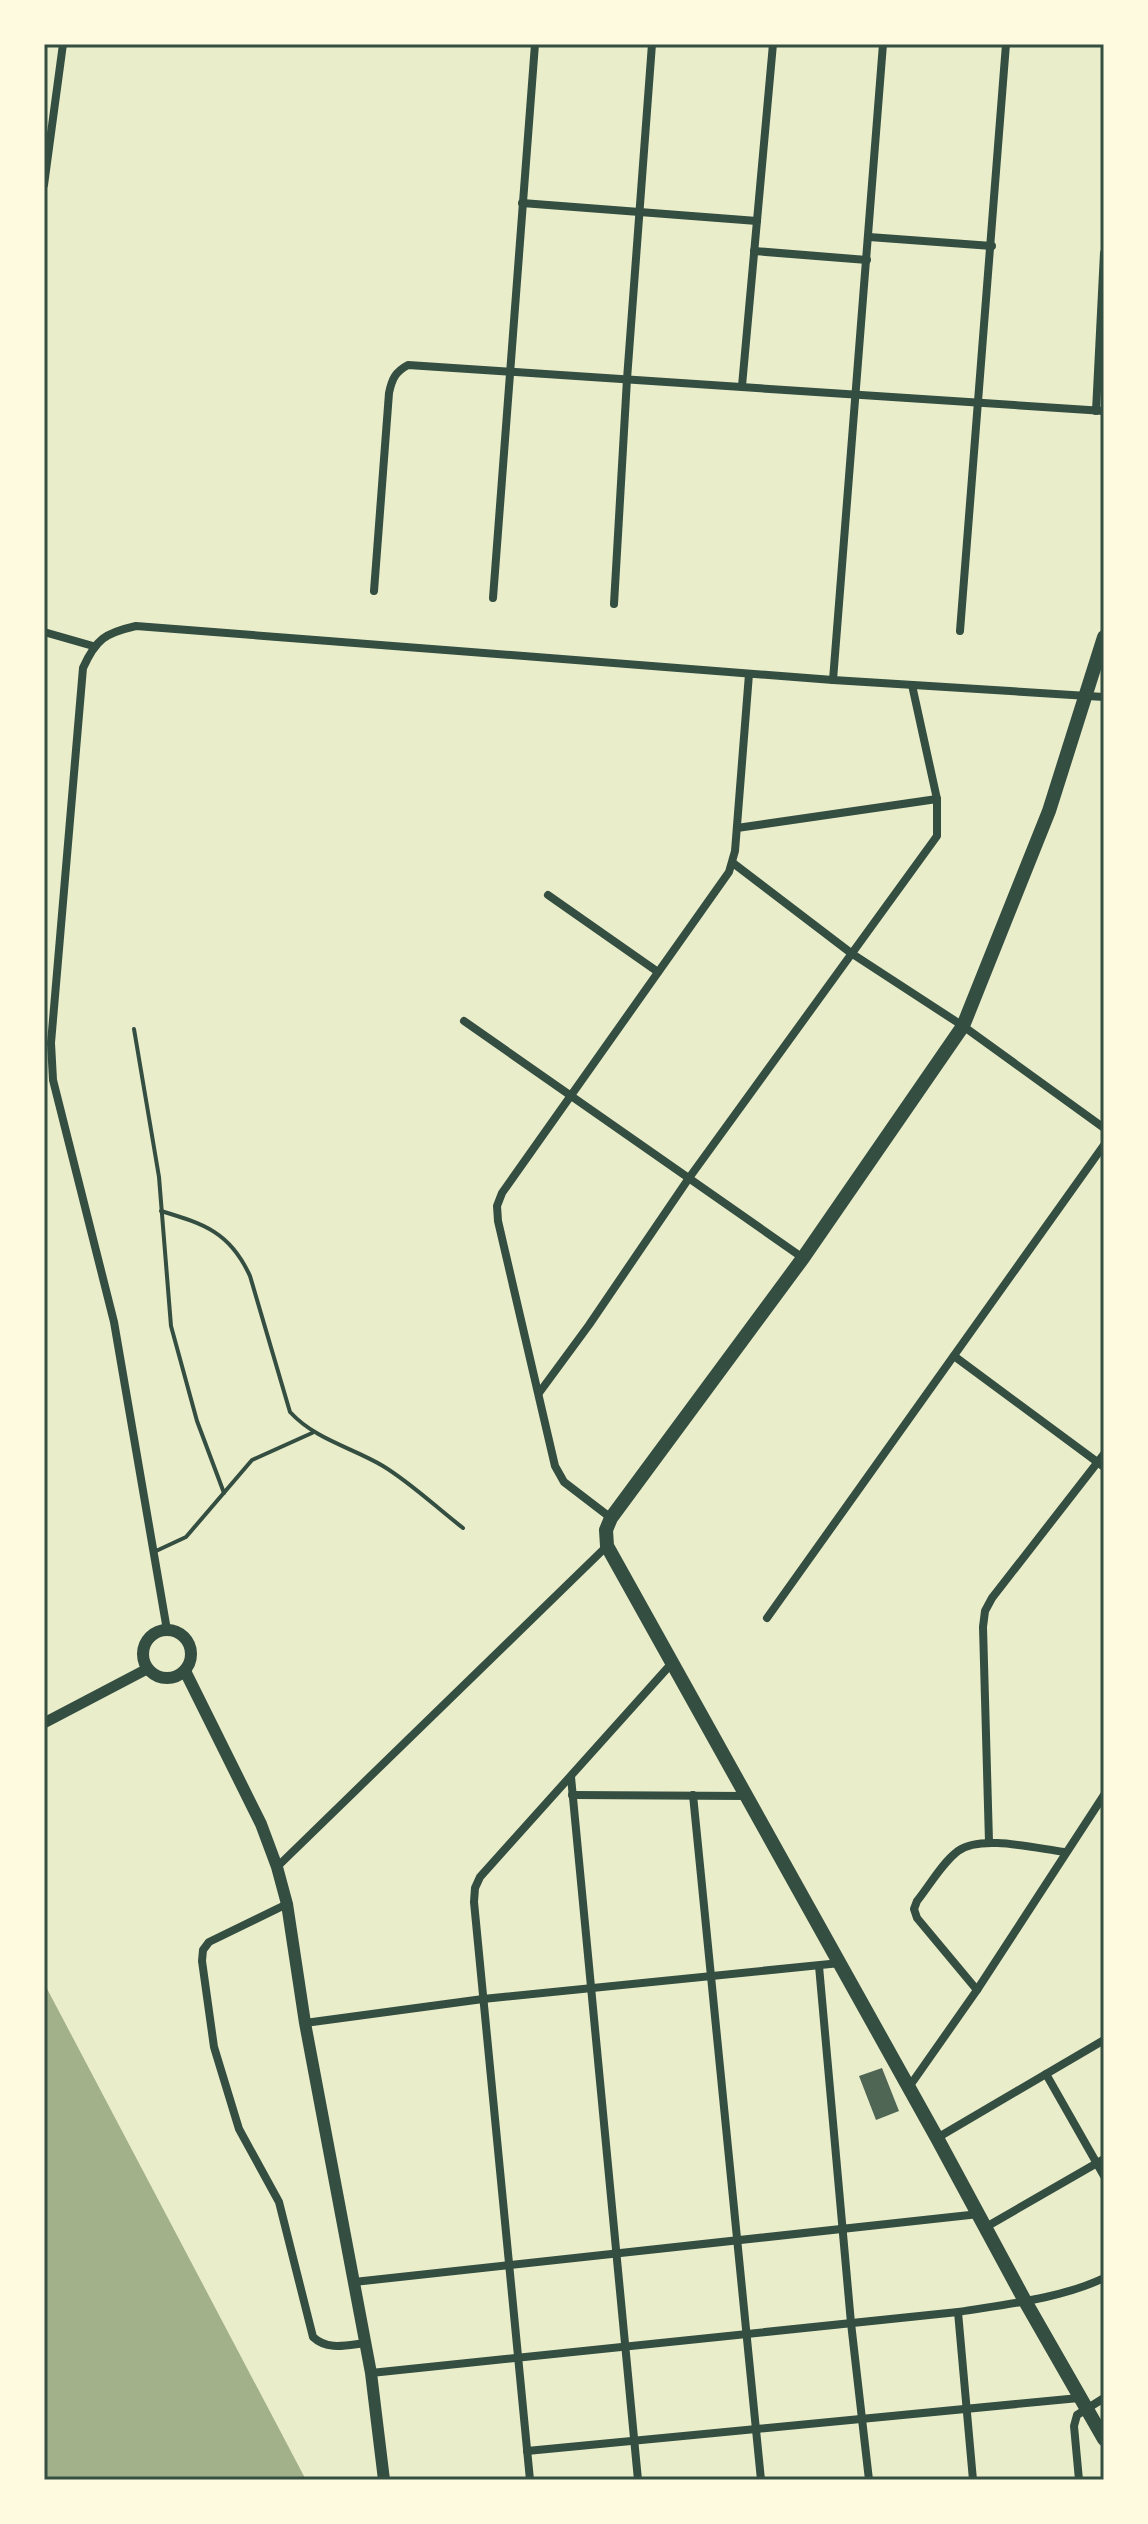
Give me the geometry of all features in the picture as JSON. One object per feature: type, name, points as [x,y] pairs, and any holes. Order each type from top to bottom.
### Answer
[{"type":"main road","points":[[1104,637],[1049,811],[963,1026],[803,1258],[611,1518],[606,1530],[607,1546],[1104,2439]]},
{"type":"main road","points":[[159,1631],[182,1635],[190,1647],[191,1656],[185,1671],[178,1676],[161,1678],[147,1669],[142,1654],[147,1640],[159,1631]]},
{"type":"main road","points":[[185,1671],[261,1824],[287,1904],[305,2023],[366,2343],[384,2480]]},
{"type":"street","points":[[44,185],[63,44]]},
{"type":"street","points":[[493,598],[535,44]]},
{"type":"street","points":[[614,604],[652,44]]},
{"type":"street","points":[[742,386],[773,44]]},
{"type":"street","points":[[833,680],[883,44]]},
{"type":"street","points":[[960,631],[1006,44]]},
{"type":"street","points":[[522,203],[757,221]]},
{"type":"street","points":[[869,237],[992,246]]},
{"type":"street","points":[[754,251],[867,260]]},
{"type":"street","points":[[374,591],[389,393],[397,371],[408,365],[1100,411],[1104,253]]},
{"type":"street","points":[[167,1630],[107,1290],[53,1080],[51,1043],[83,668],[93,646],[112,631],[136,626],[749,674],[1104,697]]},
{"type":"street","points":[[44,632],[93,646]]},
{"type":"street","points":[[611,1518],[564,1482],[555,1466],[497,1206],[502,1193],[733,863],[749,674]]},
{"type":"street","points":[[539,1393],[689,1178],[937,836],[937,799],[912,685]]},
{"type":"street","points":[[737,828],[937,799]]},
{"type":"street","points":[[733,863],[851,953],[963,1026],[1104,1128]]},
{"type":"street","points":[[548,895],[658,972]]},
{"type":"street","points":[[464,1021],[803,1258]]},
{"type":"street","points":[[767,1618],[1104,1145]]},
{"type":"street","points":[[954,1356],[1101,1465]]},
{"type":"street","points":[[989,1842],[985,1611],[992,1598],[1101,1465],[1104,1454]]},
{"type":"street","points":[[277,1867],[607,1546]]},
{"type":"street","points":[[530,2480],[475,1888],[480,1877],[672,1663]]},
{"type":"street","points":[[44,1723],[147,1669]]},
{"type":"street","points":[[571,1777],[638,2480]]},
{"type":"street","points":[[572,1795],[746,1796]]},
{"type":"street","points":[[693,1795],[761,2480]]},
{"type":"street","points":[[909,2087],[977,1990],[1104,1795]]},
{"type":"street","points":[[977,1990],[917,1918],[914,1909],[917,1901],[956,1852],[965,1847],[989,1842],[1065,1852]]},
{"type":"street","points":[[287,1904],[209,1942],[203,1950],[211,2031],[239,2129],[279,2202],[313,2337],[321,2345],[333,2347],[366,2343]]},
{"type":"street","points":[[305,2023],[483,1999],[840,1963]]},
{"type":"street","points":[[819,1966],[851,2323],[869,2480]]},
{"type":"street","points":[[937,2138],[1104,2040]]},
{"type":"street","points":[[1046,2074],[1101,2161],[1104,2176]]},
{"type":"street","points":[[354,2282],[842,2229],[982,2220],[1101,2161]]},
{"type":"street","points":[[371,2373],[958,2312],[1025,2301],[1079,2288],[1104,2278]]},
{"type":"street","points":[[958,2312],[973,2480]]},
{"type":"street","points":[[527,2451],[967,2409],[1083,2403],[1104,2398]]},
{"type":"street","points":[[1079,2480],[1074,2426],[1083,2403]]},
{"type":"lane","points":[[134,1029],[159,1177],[171,1326],[197,1421],[224,1493]]},
{"type":"lane","points":[[161,1211],[204,1224],[217,1232],[244,1262],[290,1412],[312,1433],[383,1466],[463,1528]]},
{"type":"lane","points":[[154,1552],[186,1537],[252,1460],[312,1433]]},
{"type":"shaded area","points":[[44,1983],[306,2480],[44,2480]]},
{"type":"building","points":[[882,2068],[899,2111],[876,2120],[859,2076]]}]
